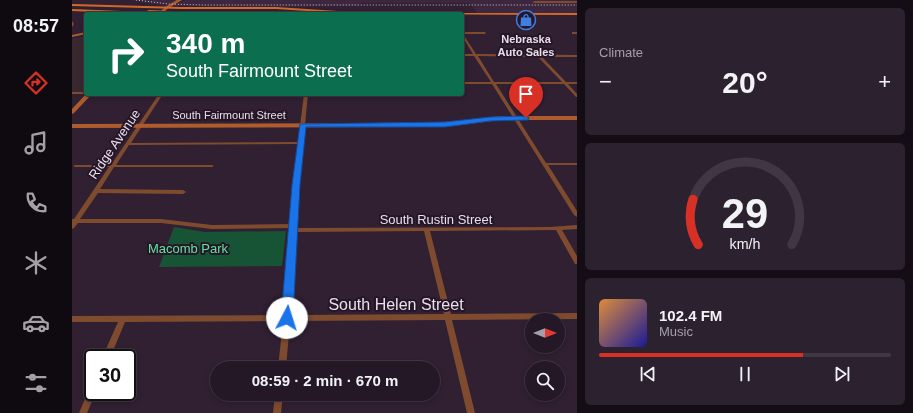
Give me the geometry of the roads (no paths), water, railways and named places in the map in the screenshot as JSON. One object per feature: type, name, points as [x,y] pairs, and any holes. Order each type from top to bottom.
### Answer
[{"type":"main road","points":[[72,5],[166,8],[276,8],[338,12]]},
{"type":"main road","points":[[72,10],[148,12]]},
{"type":"main road","points":[[72,10],[84,13]]},
{"type":"main road","points":[[464,14],[577,14]]},
{"type":"main road","points":[[464,16],[577,14]]},
{"type":"street","points":[[159,12],[180,0]]},
{"type":"street","points":[[534,2],[577,2]]},
{"type":"street","points":[[163,12],[166,8]]},
{"type":"street","points":[[72,22],[72,26]]},
{"type":"street","points":[[464,33],[485,33]]},
{"type":"street","points":[[72,36],[84,34]]},
{"type":"street","points":[[464,37],[577,215]]},
{"type":"street","points":[[464,56],[577,56]]},
{"type":"street","points":[[539,56],[577,96]]},
{"type":"street","points":[[464,83],[577,83]]},
{"type":"street","points":[[72,94],[84,93]]},
{"type":"street","points":[[72,112],[87,96]]},
{"type":"street","name":"Ridge Avenue","points":[[72,227],[74,221],[160,96]]},
{"type":"street","points":[[283,361],[294,228],[296,185],[306,96]]},
{"type":"street","name":"South Fairmount Street","points":[[72,126],[445,125],[490,119],[577,118]]},
{"type":"street","points":[[128,144],[301,144]]},
{"type":"street","points":[[544,164],[577,164]]},
{"type":"street","points":[[75,166],[212,166]]},
{"type":"street","points":[[96,191],[183,192]]},
{"type":"street","name":"South Rustin Street","points":[[74,221],[161,221],[212,227],[427,230],[577,227]]},
{"type":"street","points":[[558,228],[577,262]]},
{"type":"street","points":[[427,230],[470,413]]},
{"type":"street","name":"South Helen Street","points":[[72,319],[577,316]]},
{"type":"street","points":[[110,349],[123,318]]},
{"type":"street","points":[[83,413],[88,401]]},
{"type":"street","points":[[277,413],[278,401]]},
{"type":"railway","points":[[136,0],[169,4],[202,5],[577,5]]},
{"type":"place","name":"Nebraska Auto Sales","points":[[526,20]]},
{"type":"park label","name":"Macomb Park","points":[[188,248]]}]
